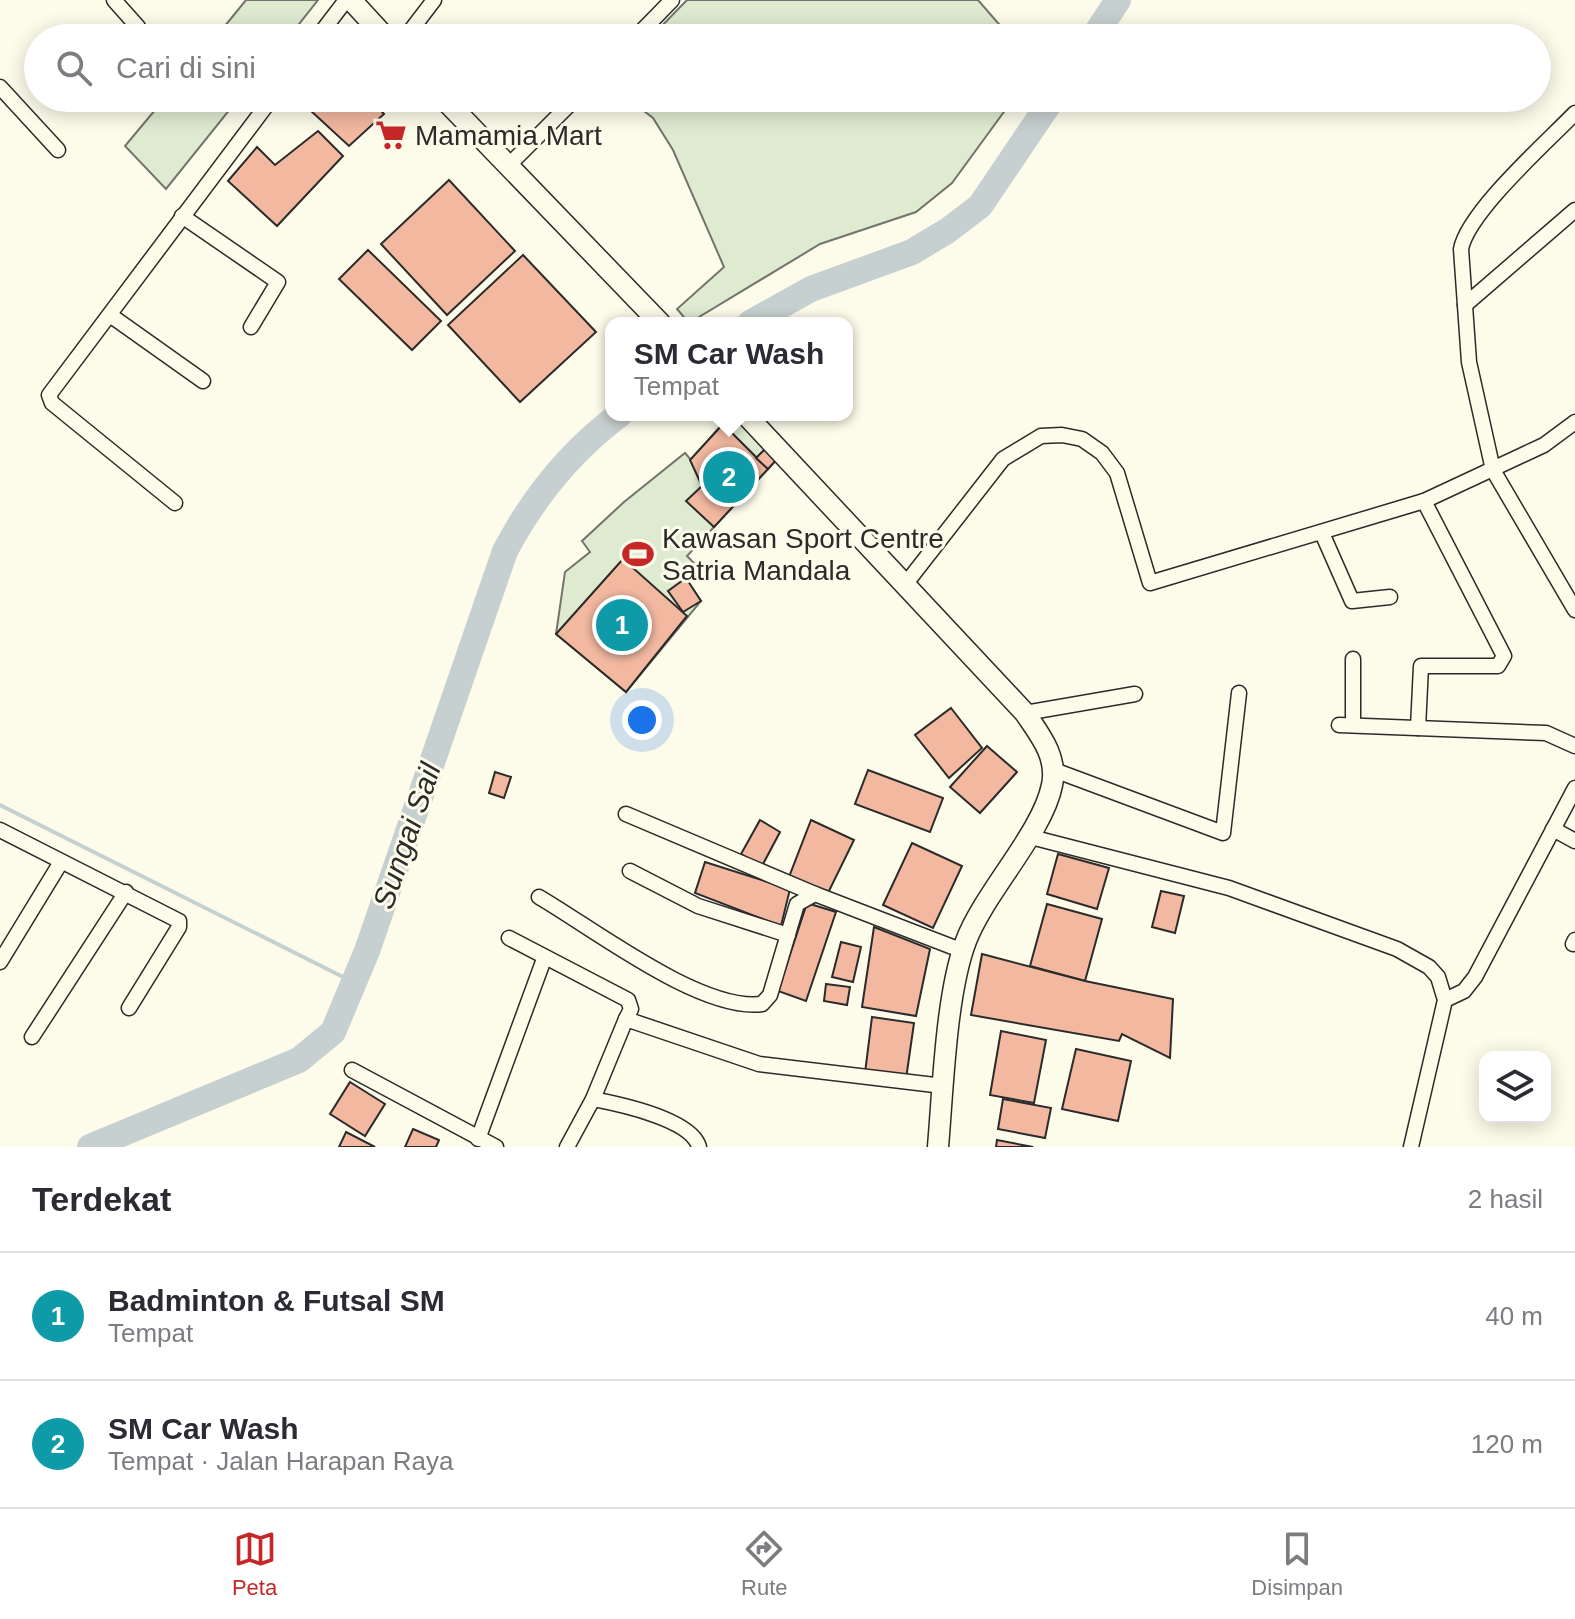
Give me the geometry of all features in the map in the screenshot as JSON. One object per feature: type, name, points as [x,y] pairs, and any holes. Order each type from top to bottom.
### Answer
[{"type":"main road","points":[[348,0],[372,24]]},
{"type":"main road","points":[[456,112],[654,317]]},
{"type":"main road","points":[[752,421],[1025,713],[1043,740],[1054,770],[1048,797],[973,927],[963,951],[943,1086],[938,1147]]},
{"type":"street","points":[[114,0],[135,24]]},
{"type":"street","points":[[328,24],[348,0]]},
{"type":"street","points":[[416,24],[434,0]]},
{"type":"street","points":[[649,24],[672,0]]},
{"type":"street","points":[[0,87],[58,150]]},
{"type":"street","points":[[175,503],[49,401],[50,393],[261,112]]},
{"type":"street","points":[[508,166],[562,112]]},
{"type":"street","points":[[1575,113],[1479,213],[1463,235],[1461,249],[1469,362],[1493,470],[1575,610]]},
{"type":"street","points":[[1465,305],[1575,210]]},
{"type":"street","points":[[182,216],[278,282],[251,327]]},
{"type":"street","points":[[110,315],[203,381]]},
{"type":"street","points":[[904,586],[1003,459],[1041,436],[1062,435],[1082,439],[1102,453],[1117,473],[1150,583],[1424,501],[1544,445],[1575,422]]},
{"type":"street","points":[[1418,728],[1421,666],[1498,666],[1504,656],[1424,501]]},
{"type":"street","points":[[1322,533],[1352,601],[1390,597]]},
{"type":"street","points":[[1353,659],[1346,725],[1546,733],[1575,746]]},
{"type":"street","points":[[1054,770],[1223,833],[1227,829],[1239,693]]},
{"type":"street","points":[[1025,713],[1135,694]]},
{"type":"street","points":[[1445,1000],[1464,991],[1475,977],[1575,788]]},
{"type":"street","points":[[626,814],[815,894],[963,951]]},
{"type":"street","points":[[1553,829],[1575,841]]},
{"type":"street","points":[[2,835],[175,916],[179,927],[129,1008]]},
{"type":"street","points":[[1027,836],[1216,884],[1383,943],[1429,967],[1438,977],[1445,1000],[1411,1147]]},
{"type":"street","points":[[0,962],[61,862]]},
{"type":"street","points":[[630,871],[698,906],[788,935]]},
{"type":"street","points":[[32,1037],[126,892]]},
{"type":"street","points":[[539,897],[700,995],[751,1005],[762,1004],[776,983],[797,904],[815,894]]},
{"type":"street","points":[[509,938],[544,959],[628,1000],[631,1009],[593,1099],[567,1147]]},
{"type":"street","points":[[478,1139],[544,959]]},
{"type":"street","points":[[626,1019],[759,1064],[943,1086]]},
{"type":"street","points":[[352,1070],[496,1147]]},
{"type":"street","points":[[593,1099],[635,1107],[689,1130],[699,1147]]},
{"type":"green space","points":[[246,0],[318,0],[299,24],[226,24]]},
{"type":"green space","points":[[687,0],[978,0],[999,24],[664,24]]},
{"type":"green space","points":[[153,112],[228,112],[166,189],[125,146]]},
{"type":"green space","points":[[645,112],[1004,112],[952,183],[916,212],[820,244],[699,317],[684,317],[677,309],[724,267],[673,150],[653,118]]},
{"type":"green space","name":"Kawasan Sport Centre Satria Mandala","points":[[725,421],[742,421],[778,458],[687,556],[696,565],[686,579],[701,601],[626,692],[556,634],[565,572],[590,552],[582,541],[624,502],[685,453],[691,460]]},
{"type":"building","points":[[312,112],[382,112],[384,114],[349,146]]},
{"type":"building","points":[[318,131],[343,156],[277,226],[228,181],[257,147],[275,165]]},
{"type":"building","points":[[449,180],[515,251],[447,315],[381,244]]},
{"type":"building","points":[[368,250],[441,321],[412,350],[339,279]]},
{"type":"building","points":[[523,255],[596,332],[520,402],[448,325]]},
{"type":"building","points":[[723,424],[768,469],[714,527],[686,501],[702,486],[690,460]]},
{"type":"building","points":[[766,448],[778,458],[768,469],[756,458]]},
{"type":"building","points":[[623,559],[687,616],[626,692],[556,634]]},
{"type":"building","points":[[686,578],[701,601],[683,612],[668,591]]},
{"type":"building","points":[[951,708],[982,748],[949,778],[915,735]]},
{"type":"building","points":[[987,746],[1017,772],[980,813],[950,787]]},
{"type":"building","points":[[868,770],[943,798],[930,832],[855,804]]},
{"type":"building","points":[[495,772],[511,777],[504,798],[489,793]]},
{"type":"building","points":[[760,820],[780,832],[762,866],[741,854]]},
{"type":"building","points":[[811,820],[854,840],[828,893],[789,877]]},
{"type":"building","points":[[912,843],[962,866],[933,928],[883,905]]},
{"type":"building","points":[[1058,854],[1109,868],[1097,909],[1047,894]]},
{"type":"building","points":[[705,862],[790,889],[781,926],[695,893]]},
{"type":"building","points":[[1161,891],[1184,896],[1175,933],[1152,927]]},
{"type":"building","points":[[807,903],[836,912],[806,1001],[778,991]]},
{"type":"building","points":[[1047,904],[1102,919],[1085,981],[1030,966]]},
{"type":"building","points":[[874,927],[930,949],[916,1016],[862,1007]]},
{"type":"building","points":[[841,942],[861,947],[853,982],[832,977]]},
{"type":"building","points":[[982,954],[1085,981],[1173,999],[1170,1058],[1122,1034],[1119,1041],[971,1015]]},
{"type":"building","points":[[826,984],[850,987],[847,1005],[824,1001]]},
{"type":"building","points":[[872,1017],[914,1023],[906,1079],[865,1073]]},
{"type":"building","points":[[1001,1031],[1046,1040],[1034,1103],[990,1095]]},
{"type":"building","points":[[1076,1049],[1131,1061],[1118,1121],[1062,1109]]},
{"type":"building","points":[[350,1082],[385,1104],[365,1136],[330,1114]]},
{"type":"building","points":[[1003,1099],[1051,1108],[1045,1138],[998,1129]]},
{"type":"building","points":[[413,1129],[439,1140],[436,1147],[405,1147]]},
{"type":"building","points":[[346,1132],[375,1147],[339,1147]]},
{"type":"building","points":[[997,1140],[1033,1147],[996,1147]]},
{"type":"waterway","name":"Sungai Sail","points":[[1102,24],[1118,0]]},
{"type":"waterway","name":"Sungai Sail","points":[[761,317],[811,289],[912,252],[947,231],[980,206],[1044,112]]},
{"type":"waterway","name":"Sungai Sail","points":[[90,1147],[299,1060],[333,1032],[367,951],[505,551],[554,477],[611,421]]},
{"type":"waterway","points":[[0,805],[353,982]]},
{"type":"place","name":"Mamamia Mart","points":[[391,135]]},
{"type":"place","name":"SM Car Wash","points":[[729,477]]},
{"type":"place","name":"Kawasan Sport Centre Satria Mandala","points":[[638,554]]},
{"type":"place","name":"Badminton & Futsal SM","points":[[622,625]]}]
